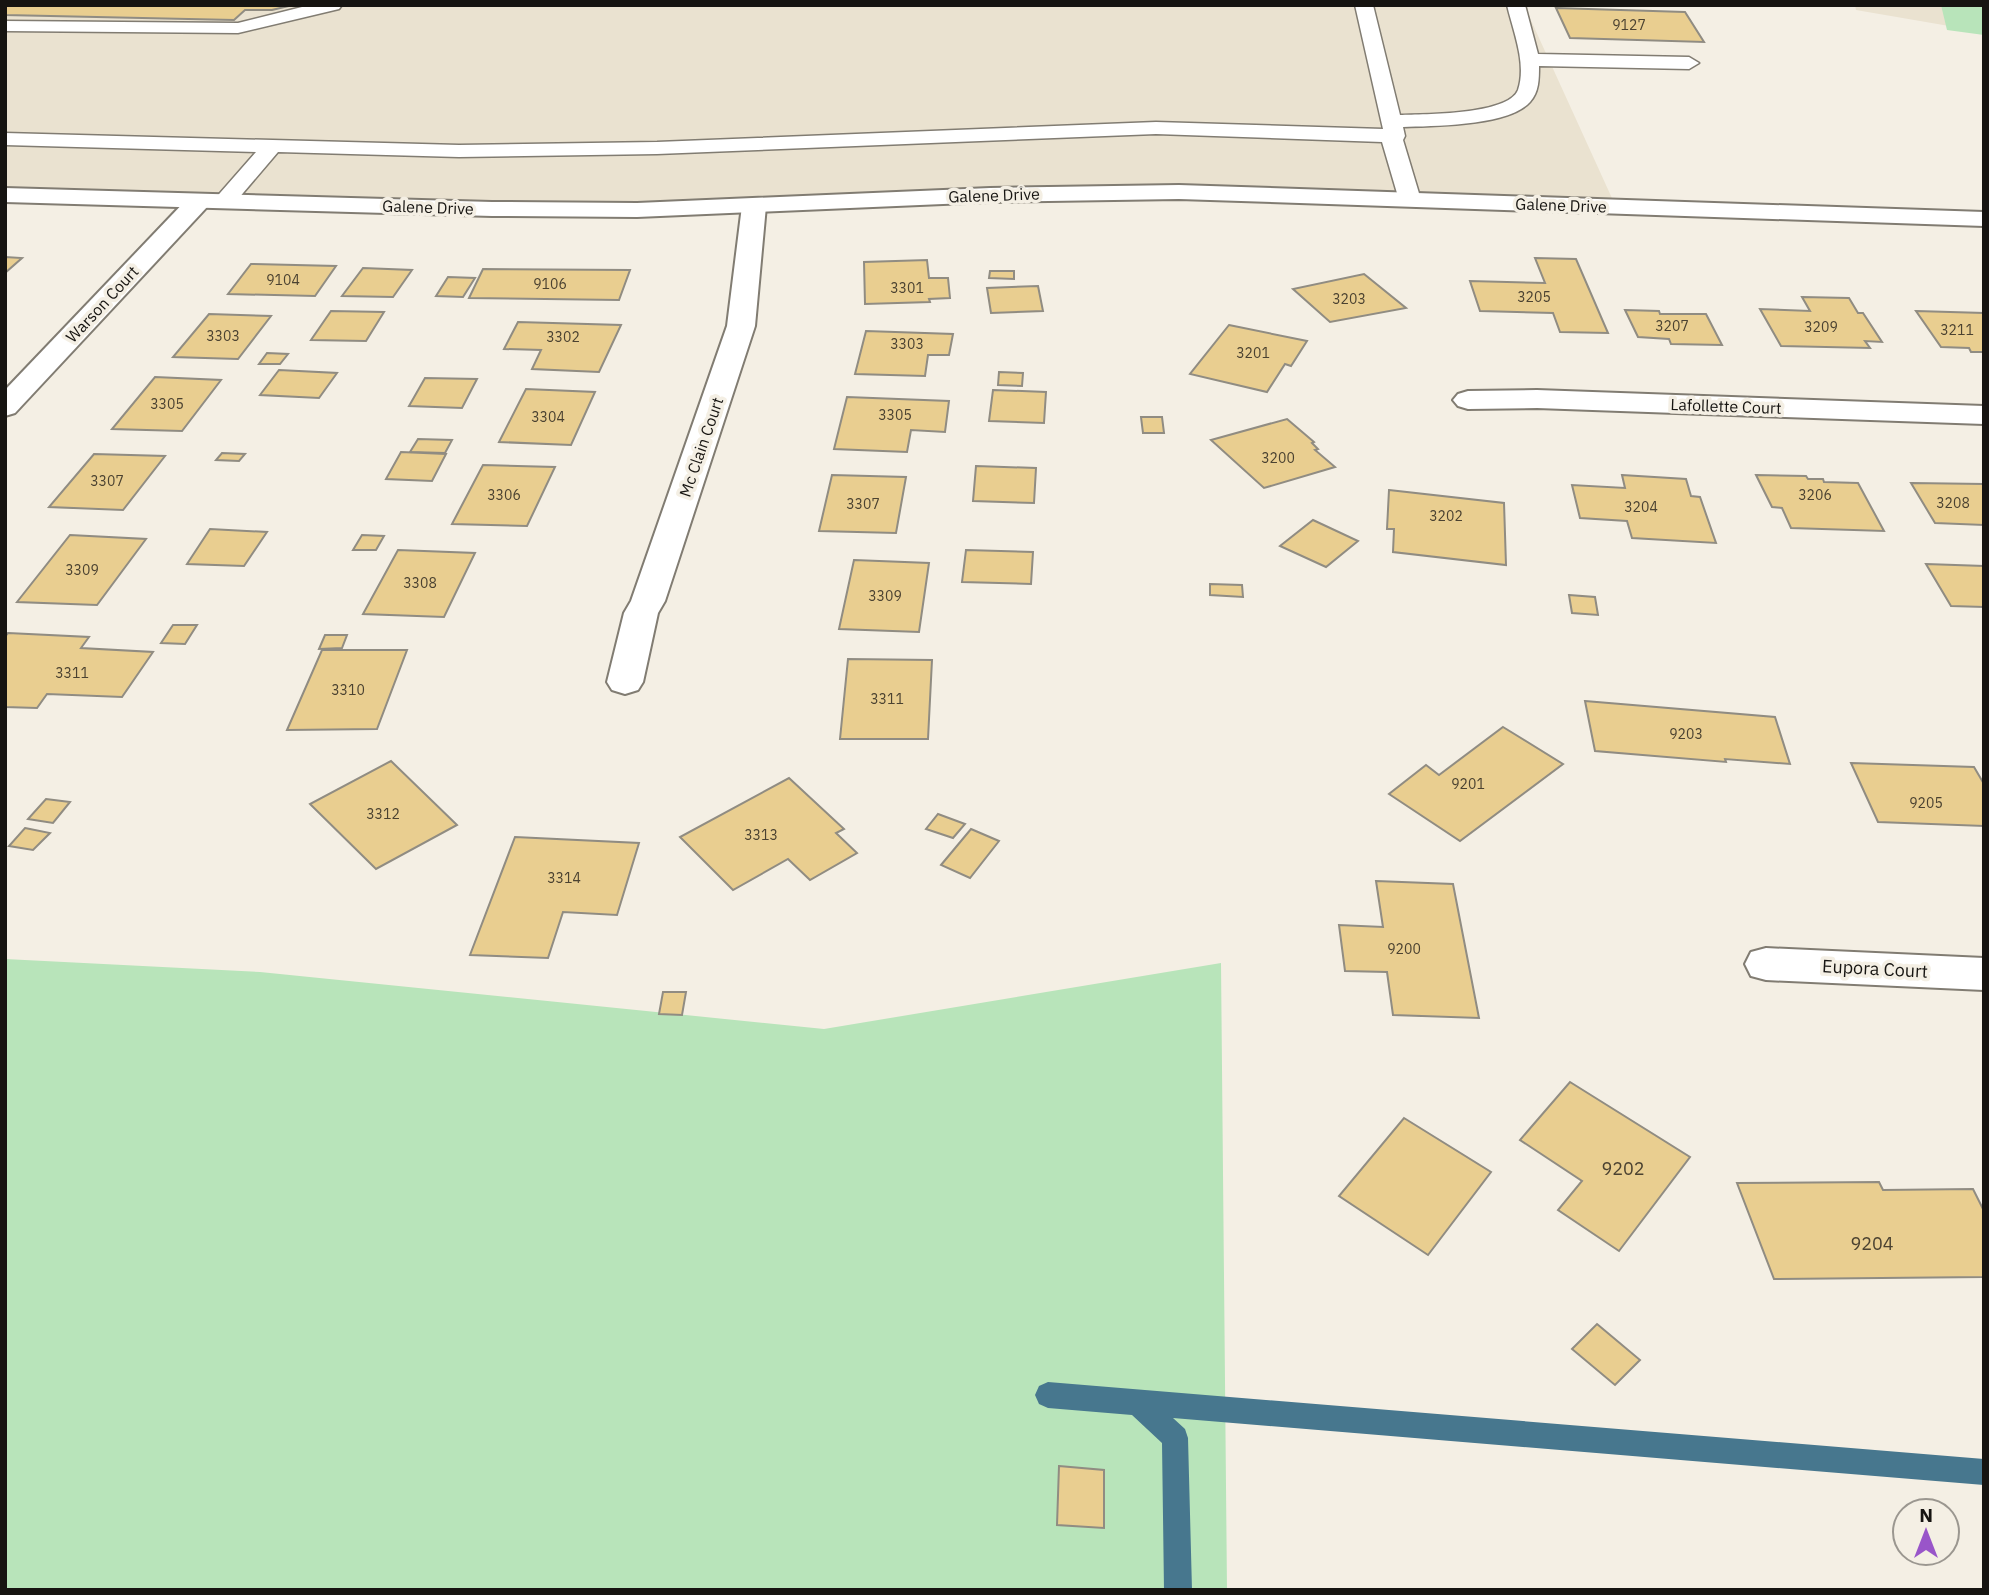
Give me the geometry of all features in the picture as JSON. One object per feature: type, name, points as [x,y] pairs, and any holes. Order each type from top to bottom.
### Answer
[{"type":"street","name":"Galene Drive","points":[[5,195],[571,210],[754,206],[1066,192],[1179,192],[1984,219]]},
{"type":"street","name":"Warson Court","points":[[5,407],[212,201]]},
{"type":"street","name":"Mc Clain Court","points":[[625,682],[641,613],[648,601],[741,326],[754,206]]},
{"type":"street","name":"Lafollette Court","points":[[1468,400],[1537,399],[1984,415]]},
{"type":"street","name":"Eupora Court","points":[[1766,964],[1984,974]]},
{"type":"lane","points":[[5,26],[238,28],[332,5]]},
{"type":"lane","points":[[1364,5],[1391,129],[1410,200]]},
{"type":"lane","points":[[5,139],[459,151],[657,148],[1156,128],[1391,129],[1483,113],[1520,101],[1529,88],[1530,60],[1516,5]]},
{"type":"lane","points":[[1530,60],[1689,63]]},
{"type":"lane","points":[[212,201],[272,146]]},
{"type":"shaded area","points":[[5,5],[1524,5],[1616,207],[1179,192],[754,206],[5,195]]},
{"type":"shaded area","points":[[1855,5],[1984,5],[1984,32],[1856,10]]},
{"type":"green space","points":[[1941,5],[1984,5],[1984,35],[1947,30]]},
{"type":"green space","points":[[5,959],[260,972],[824,1029],[1221,963],[1227,1590],[5,1590]]},
{"type":"building","points":[[5,5],[293,5],[272,10],[245,10],[234,20],[5,15]]},
{"type":"building","points":[[1556,8],[1685,12],[1704,42],[1570,38]]},
{"type":"building","points":[[5,257],[22,258],[5,273]]},
{"type":"building","points":[[1535,258],[1576,259],[1608,333],[1560,332],[1553,313],[1480,311],[1470,281],[1545,283]]},
{"type":"building","points":[[927,260],[929,278],[948,278],[950,298],[929,299],[930,302],[865,304],[864,262]]},
{"type":"building","points":[[251,264],[336,266],[315,296],[228,294]]},
{"type":"building","points":[[363,268],[412,270],[393,297],[342,296]]},
{"type":"building","points":[[483,269],[630,270],[619,300],[469,298]]},
{"type":"building","points":[[990,271],[1014,271],[1014,279],[989,278]]},
{"type":"building","points":[[1364,274],[1406,308],[1330,322],[1293,289]]},
{"type":"building","points":[[448,277],[475,278],[463,297],[436,296]]},
{"type":"building","points":[[1038,286],[1043,311],[991,313],[987,288]]},
{"type":"building","points":[[1802,297],[1849,298],[1858,313],[1863,313],[1882,342],[1865,341],[1870,348],[1781,346],[1760,309],[1810,311]]},
{"type":"building","points":[[1625,310],[1659,311],[1660,314],[1706,314],[1722,345],[1671,344],[1669,339],[1638,337]]},
{"type":"building","points":[[331,311],[384,312],[366,341],[311,340]]},
{"type":"building","points":[[1916,311],[1984,313],[1984,352],[1971,352],[1969,348],[1941,347]]},
{"type":"building","points":[[209,314],[271,316],[238,359],[173,357]]},
{"type":"building","points":[[518,322],[621,325],[599,372],[532,369],[541,350],[504,349]]},
{"type":"building","points":[[1229,325],[1307,341],[1291,366],[1285,364],[1267,392],[1190,374]]},
{"type":"building","points":[[866,331],[953,334],[949,355],[928,355],[925,376],[855,374]]},
{"type":"building","points":[[267,353],[288,354],[280,364],[259,364]]},
{"type":"building","points":[[279,370],[337,373],[319,398],[260,395]]},
{"type":"building","points":[[999,372],[1023,373],[1022,386],[998,385]]},
{"type":"building","points":[[155,377],[221,380],[182,431],[112,429]]},
{"type":"building","points":[[425,378],[477,379],[462,408],[409,406]]},
{"type":"building","points":[[526,389],[595,392],[571,445],[499,442]]},
{"type":"building","points":[[993,390],[1046,392],[1044,423],[989,421]]},
{"type":"building","points":[[847,397],[949,401],[945,432],[911,430],[907,452],[834,449]]},
{"type":"building","points":[[1141,417],[1162,417],[1164,433],[1143,433]]},
{"type":"building","points":[[1287,419],[1314,442],[1312,443],[1318,449],[1315,450],[1335,467],[1264,488],[1211,440]]},
{"type":"building","points":[[418,439],[452,440],[445,453],[410,452]]},
{"type":"building","points":[[401,452],[446,454],[432,481],[386,479]]},
{"type":"building","points":[[222,453],[245,454],[239,461],[216,460]]},
{"type":"building","points":[[94,454],[165,456],[123,510],[49,507]]},
{"type":"building","points":[[483,465],[555,467],[527,526],[452,524]]},
{"type":"building","points":[[976,466],[1036,468],[1034,503],[973,501]]},
{"type":"building","points":[[832,475],[906,477],[896,533],[819,531]]},
{"type":"building","points":[[1622,475],[1686,479],[1691,496],[1700,497],[1716,543],[1632,538],[1627,521],[1580,518],[1572,485],[1625,488]]},
{"type":"building","points":[[1756,475],[1806,476],[1808,479],[1823,479],[1824,482],[1858,483],[1884,531],[1791,528],[1782,508],[1772,507]]},
{"type":"building","points":[[1911,483],[1984,484],[1984,525],[1935,523]]},
{"type":"building","points":[[1389,490],[1504,503],[1506,565],[1393,552],[1394,529],[1387,529]]},
{"type":"building","points":[[1313,520],[1358,541],[1326,567],[1280,546]]},
{"type":"building","points":[[210,529],[267,532],[244,566],[187,564]]},
{"type":"building","points":[[70,535],[146,539],[97,605],[17,602]]},
{"type":"building","points":[[362,535],[384,536],[376,550],[353,550]]},
{"type":"building","points":[[398,550],[475,553],[444,617],[363,614]]},
{"type":"building","points":[[966,550],[1033,552],[1031,584],[962,582]]},
{"type":"building","points":[[854,560],[929,563],[919,632],[839,629]]},
{"type":"building","points":[[1926,564],[1984,566],[1984,607],[1951,606]]},
{"type":"building","points":[[1210,584],[1242,585],[1243,597],[1210,595]]},
{"type":"building","points":[[1569,595],[1595,597],[1598,615],[1572,613]]},
{"type":"building","points":[[173,625],[197,625],[185,644],[161,643]]},
{"type":"building","points":[[8,633],[89,637],[81,648],[153,652],[122,697],[47,694],[37,708],[5,707],[5,637]]},
{"type":"building","points":[[325,635],[347,635],[342,648],[319,649]]},
{"type":"building","points":[[322,650],[407,650],[377,729],[287,730]]},
{"type":"building","points":[[848,659],[932,660],[928,739],[840,739]]},
{"type":"building","points":[[1585,701],[1775,717],[1790,764],[1725,759],[1726,762],[1595,751]]},
{"type":"building","points":[[1503,727],[1563,764],[1460,841],[1389,794],[1426,765],[1439,775]]},
{"type":"building","points":[[391,761],[457,825],[376,869],[310,804]]},
{"type":"building","points":[[1851,763],[1974,767],[1984,784],[1984,826],[1878,822]]},
{"type":"building","points":[[789,778],[844,829],[836,833],[857,853],[810,880],[788,859],[733,890],[680,837]]},
{"type":"building","points":[[46,799],[70,802],[53,823],[28,819]]},
{"type":"building","points":[[938,814],[965,824],[953,838],[926,829]]},
{"type":"building","points":[[25,828],[50,833],[33,850],[9,846]]},
{"type":"building","points":[[971,829],[999,841],[970,878],[941,865]]},
{"type":"building","points":[[515,837],[639,843],[617,915],[563,912],[548,958],[470,955]]},
{"type":"building","points":[[1376,881],[1453,884],[1479,1018],[1393,1015],[1387,972],[1345,971],[1339,925],[1383,927]]},
{"type":"building","points":[[663,992],[686,992],[682,1015],[659,1014]]},
{"type":"building","points":[[1570,1082],[1690,1157],[1619,1251],[1558,1210],[1582,1181],[1520,1140]]},
{"type":"building","points":[[1404,1118],[1491,1172],[1428,1255],[1339,1196]]},
{"type":"building","points":[[1879,1182],[1883,1190],[1973,1189],[1984,1211],[1984,1277],[1774,1279],[1737,1183]]},
{"type":"building","points":[[1597,1324],[1640,1360],[1615,1385],[1572,1349]]},
{"type":"building","points":[[1059,1466],[1104,1470],[1104,1528],[1057,1525]]},
{"type":"waterway","points":[[1048,1395],[1138,1402]]},
{"type":"waterway","points":[[1138,1402],[1984,1472]]},
{"type":"waterway","points":[[1138,1402],[1175,1438],[1178,1590]]}]
